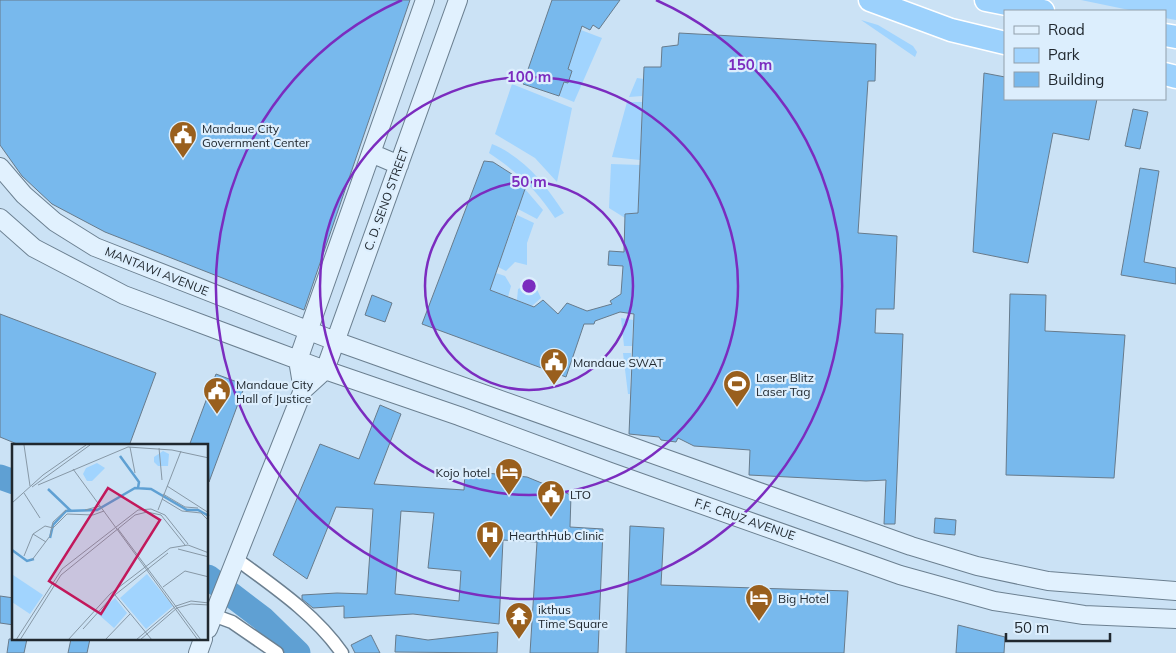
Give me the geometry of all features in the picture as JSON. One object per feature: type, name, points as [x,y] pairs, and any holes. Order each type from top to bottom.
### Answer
[{"type":"highway","points":[[870,0],[951,30],[1004,43]]},
{"type":"highway","points":[[986,0],[1038,10]]},
{"type":"street","points":[[303,390],[298,360],[425,0]]},
{"type":"street","name":"C. D. SENO STREET","points":[[213,615],[303,390],[325,370],[458,0]]},
{"type":"street","points":[[370,153],[399,165]]},
{"type":"street","name":"MANTAWI AVENUE","points":[[0,166],[24,195],[55,222],[95,247],[335,341]]},
{"type":"street","points":[[0,218],[34,248],[110,289],[325,370]]},
{"type":"street","points":[[335,341],[911,546],[977,566],[1048,581],[1176,591]]},
{"type":"street","name":"F.F. CRUZ AVENUE","points":[[325,370],[900,575],[1018,605],[1084,615],[1176,619]]},
{"type":"street","points":[[233,564],[278,590],[329,634],[342,653]]},
{"type":"street","points":[[213,615],[232,622],[277,653]]},
{"type":"street","points":[[198,653],[203,640]]},
{"type":"green space","points":[[1081,0],[1176,0],[1176,20],[1166,18],[1166,10],[1129,10]]},
{"type":"green space","points":[[861,20],[878,25],[913,46],[917,52],[915,57]]},
{"type":"green space","points":[[581,30],[602,38],[574,102],[559,96],[564,82],[568,83],[572,71],[568,69]]},
{"type":"green space","points":[[637,78],[644,79],[642,96],[629,97]]},
{"type":"green space","points":[[512,84],[572,108],[557,182],[535,158],[495,134]]},
{"type":"green space","points":[[627,102],[642,102],[640,160],[612,157]]},
{"type":"green space","points":[[492,144],[524,164],[542,182],[564,213],[555,218],[525,182],[489,153]]},
{"type":"green space","points":[[611,164],[640,165],[638,213],[626,214],[625,218],[609,208]]},
{"type":"green space","points":[[525,189],[543,210],[537,219],[518,209]]},
{"type":"green space","points":[[517,215],[534,223],[527,243],[527,265],[515,262],[506,271],[498,267]]},
{"type":"green space","points":[[496,273],[505,276],[511,286],[508,297],[490,290]]},
{"type":"green space","points":[[532,279],[541,298],[532,306],[517,300],[518,289],[528,285]]},
{"type":"green space","points":[[621,318],[633,320],[632,346],[624,346]]},
{"type":"green space","points":[[623,353],[631,353],[630,394],[628,394]]},
{"type":"building","name":"Mandaue City Government Center","points":[[0,0],[410,0],[304,310],[105,232],[52,204],[22,176],[0,145]]},
{"type":"building","points":[[552,0],[620,0],[599,29],[593,25],[590,30],[582,26],[568,69],[572,71],[568,83],[564,82],[559,96],[523,84]]},
{"type":"building","points":[[679,33],[876,44],[875,81],[868,81],[858,233],[897,236],[894,309],[876,309],[875,333],[903,334],[895,524],[884,524],[886,480],[866,481],[749,475],[750,450],[694,446],[678,438],[676,442],[661,440],[659,437],[629,434],[634,314],[620,312],[595,321],[594,324],[584,324],[566,377],[422,324],[484,161],[493,162],[518,178],[525,189],[490,290],[534,307],[543,300],[558,314],[567,303],[587,311],[612,304],[610,301],[621,294],[623,266],[608,265],[609,251],[624,252],[625,214],[638,213],[644,67],[661,67],[662,47],[678,45]]},
{"type":"building","points":[[984,73],[1004,77],[1004,100],[1097,100],[1089,140],[1053,133],[1028,263],[973,252]]},
{"type":"building","points":[[1133,109],[1148,112],[1140,149],[1125,146]]},
{"type":"building","points":[[1140,168],[1159,171],[1144,262],[1176,268],[1176,284],[1121,275]]},
{"type":"building","points":[[1010,294],[1046,295],[1045,331],[1125,335],[1114,478],[1006,475]]},
{"type":"building","points":[[372,295],[392,303],[385,322],[365,315]]},
{"type":"building","points":[[0,314],[156,373],[130,444],[17,444],[0,437]]},
{"type":"building","name":"Mandaue City Hall of Justice","points":[[216,374],[245,385],[209,482],[209,444],[190,444]]},
{"type":"building","points":[[380,405],[401,414],[374,484],[464,490],[465,471],[527,477],[571,495],[570,527],[603,529],[598,653],[530,653],[537,542],[503,540],[499,624],[413,614],[344,618],[344,606],[313,608],[302,599],[302,595],[367,594],[373,509],[336,507],[307,579],[273,555],[320,444],[359,459]],"holes":[[[401,511],[434,513],[428,568],[461,571],[459,601],[395,594]]]},
{"type":"building","points":[[935,518],[956,520],[955,535],[934,533]]},
{"type":"building","name":"Big Hotel","points":[[630,526],[664,528],[661,585],[848,591],[844,653],[626,653]]},
{"type":"building","points":[[0,596],[12,598],[12,625],[0,623]]},
{"type":"building","points":[[958,625],[1005,637],[1004,653],[956,653]]},
{"type":"building","points":[[498,632],[497,653],[395,652],[396,635],[428,640]]},
{"type":"building","points":[[371,635],[380,653],[355,653],[351,645]]},
{"type":"building","points":[[9,639],[27,640],[24,653],[7,653]]},
{"type":"building","points":[[71,640],[90,640],[87,653],[68,653]]},
{"type":"waterway","points":[[0,477],[12,481]]},
{"type":"waterway","points":[[209,578],[263,619],[298,653]]},
{"type":"place","name":"Mandaue City Government Center","points":[[183,159]]},
{"type":"place","name":"Mandaue SWAT","points":[[554,386]]},
{"type":"place","name":"Laser Blitz Laser Tag","points":[[737,408]]},
{"type":"place","name":"Mandaue City Hall of Justice","points":[[217,415]]},
{"type":"place","name":"Kojo hotel","points":[[509,496]]},
{"type":"place","name":"LTO","points":[[551,518]]},
{"type":"place","name":"HearthHub Clinic","points":[[490,559]]},
{"type":"place","name":"Big Hotel","points":[[759,622]]},
{"type":"place","name":"ikthus Time Square","points":[[519,640]]}]
